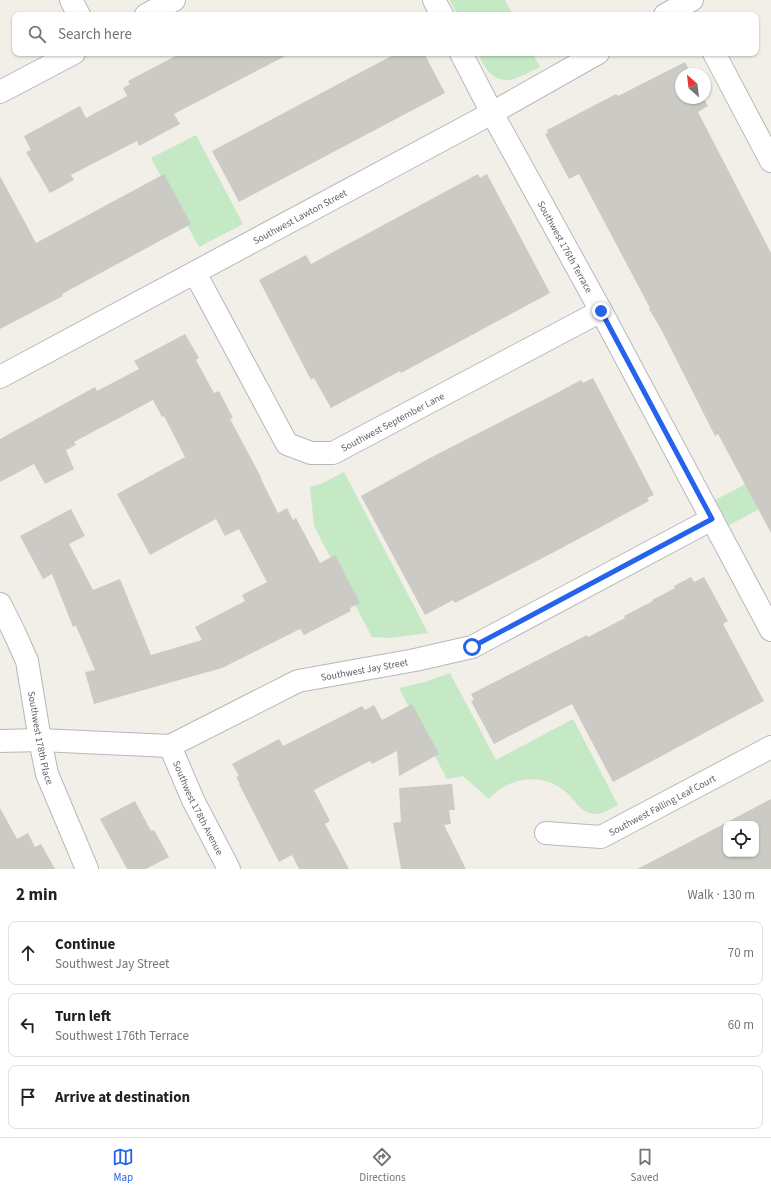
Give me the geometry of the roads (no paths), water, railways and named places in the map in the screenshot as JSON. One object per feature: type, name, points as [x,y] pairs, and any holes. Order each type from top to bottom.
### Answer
[{"type":"street","points":[[71,0],[77,12]]},
{"type":"street","points":[[152,12],[174,0]]},
{"type":"street","points":[[434,0],[440,12]]},
{"type":"street","points":[[672,12],[689,5]]},
{"type":"street","points":[[0,92],[68,56]]},
{"type":"street","name":"Southwest 176th Terrace","points":[[463,56],[492,113],[601,311],[771,630]]},
{"type":"street","name":"Southwest Lawton Street","points":[[0,377],[492,113],[593,56]]},
{"type":"street","points":[[716,56],[771,161]]},
{"type":"street","name":"Southwest September Lane","points":[[195,272],[287,444],[311,453],[333,453],[601,311]]},
{"type":"street","name":"Southwest Jay Street","points":[[0,741],[40,740],[170,746],[298,681],[415,660],[472,647],[712,519]]},
{"type":"street","name":"Southwest 178th Place","points":[[0,604],[27,661],[47,774],[87,869]]},
{"type":"street","name":"Southwest 178th Avenue","points":[[170,746],[193,800],[229,869]]},
{"type":"street","name":"Southwest Falling Leaf Court","points":[[546,833],[601,837],[771,746]]}]
